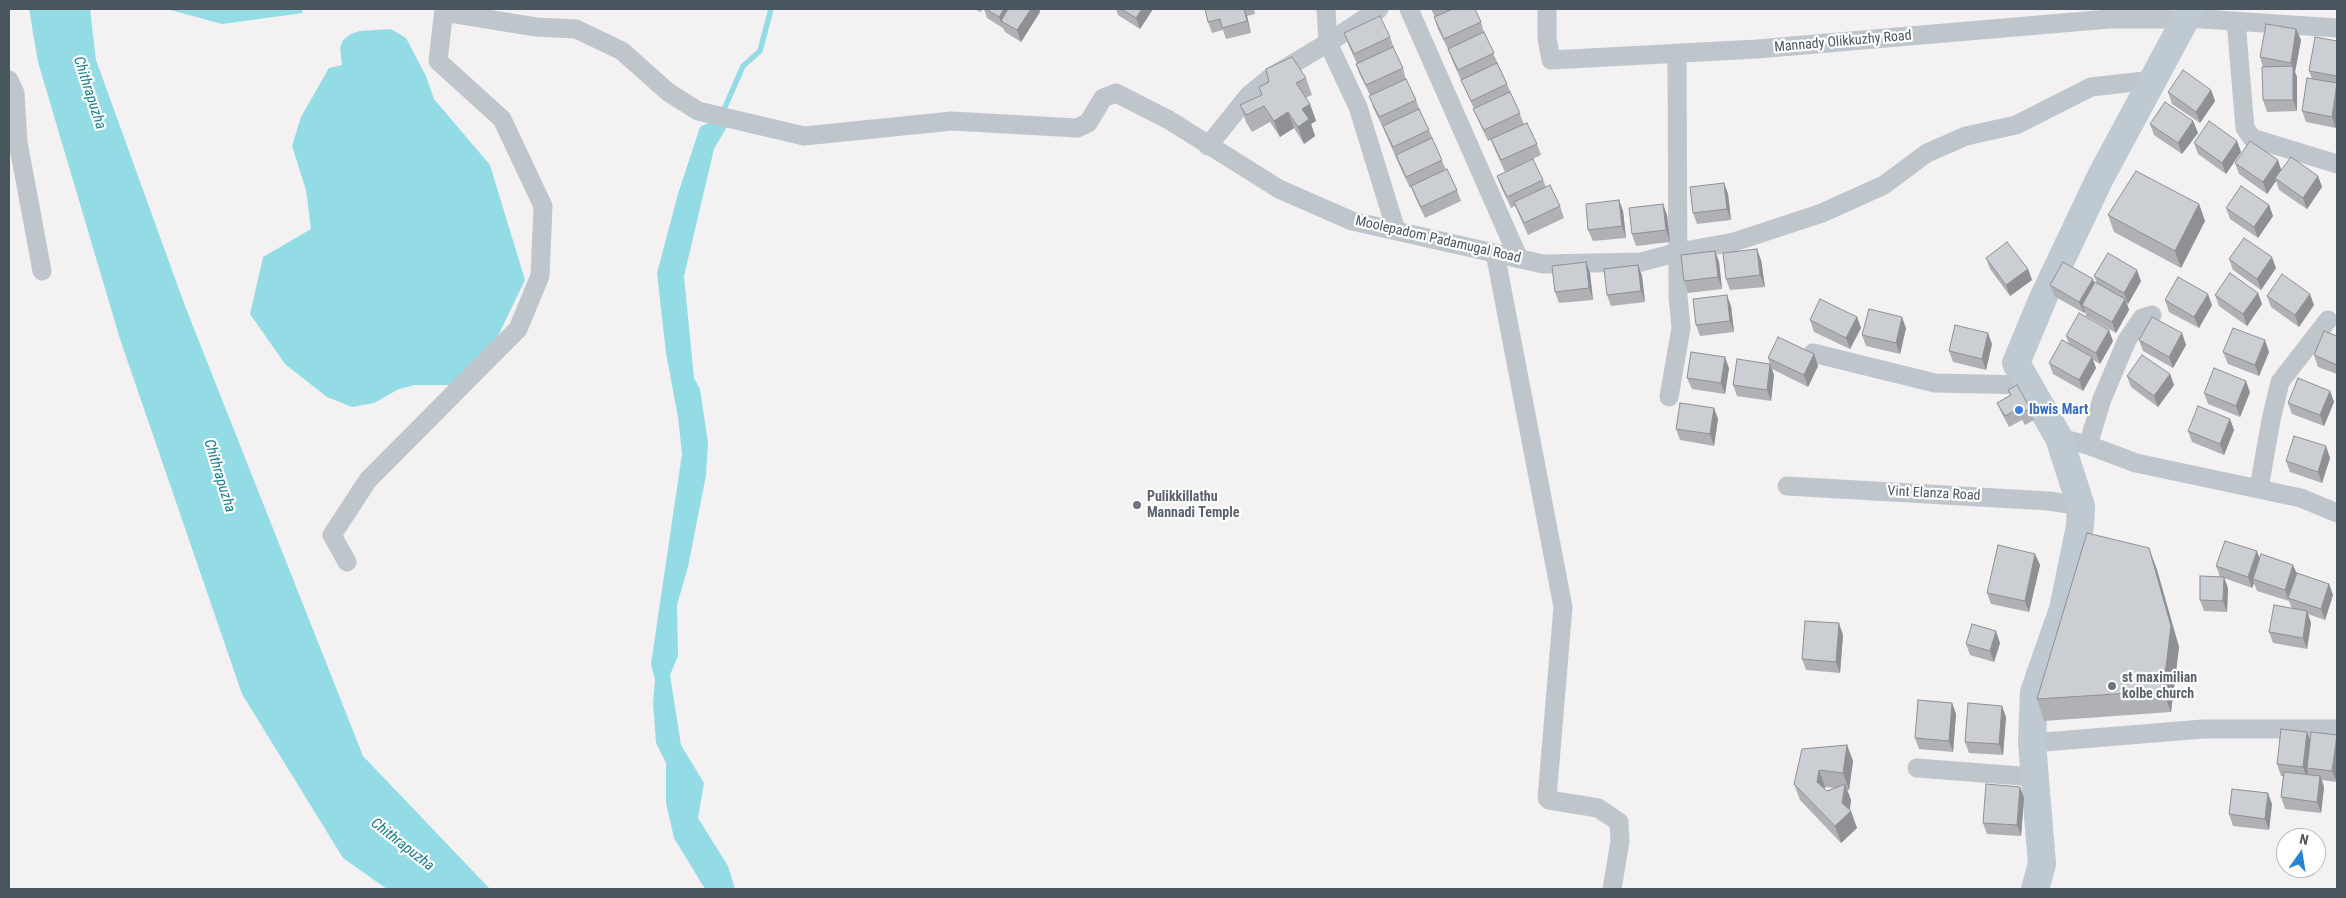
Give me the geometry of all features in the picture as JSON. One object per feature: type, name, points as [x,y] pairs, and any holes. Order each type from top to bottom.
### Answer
[{"type":"main road","points":[[2036,889],[2042,864],[2032,743],[2034,692],[2063,609],[2080,526],[2081,506],[2059,438],[2016,363],[2044,296],[2100,178],[2188,16]]},
{"type":"street","points":[[1326,9],[1328,43],[1358,107],[1396,230]]},
{"type":"street","points":[[1208,146],[1249,95],[1271,77],[1328,43],[1379,9]]},
{"type":"street","points":[[1409,9],[1519,258]]},
{"type":"street","name":"Mannady Olikkuzhy Road","points":[[1547,9],[1547,38],[1551,60],[1677,54],[1872,40],[2100,19],[2167,19],[2188,16],[2337,28]]},
{"type":"street","points":[[347,562],[332,535],[368,480],[518,329],[540,276],[543,206],[502,119],[438,61],[444,10]]},
{"type":"street","name":"Moolepadom Padamugal Road","points":[[444,10],[536,27],[576,30],[622,51],[668,92],[698,111],[804,136],[952,121],[1077,128],[1088,123],[1103,98],[1116,93],[1169,120],[1279,189],[1352,221],[1544,264],[1641,262],[1679,252],[1734,242],[1822,212],[1884,185],[1927,153],[1966,136],[2016,124],[2091,87],[2153,80]]},
{"type":"street","points":[[2236,21],[2245,128],[2252,138],[2337,164]]},
{"type":"street","points":[[1669,397],[1681,328],[1678,296],[1677,54]]},
{"type":"street","points":[[9,80],[16,93],[18,142],[42,271]]},
{"type":"street","points":[[1495,253],[1563,607],[1547,798],[1598,808],[1619,822],[1620,841],[1612,889]]},
{"type":"street","points":[[2088,445],[2102,400],[2127,340],[2142,318],[2152,315]]},
{"type":"street","points":[[2259,488],[2280,382],[2328,320]]},
{"type":"street","points":[[1814,353],[1935,383],[2030,386]]},
{"type":"street","points":[[2059,438],[2088,445],[2136,463],[2301,498],[2337,513]]},
{"type":"street","name":"Vint Elanza Road","points":[[1787,486],[2049,500],[2081,506]]},
{"type":"street","points":[[2032,743],[2203,729],[2337,729]]},
{"type":"street","points":[[1917,768],[2034,777]]},
{"type":"water","name":"Chithrapuzha","points":[[29,9],[90,9],[96,60],[185,306],[363,756],[490,889],[387,889],[343,858],[242,694],[120,339],[38,62]]},
{"type":"water","points":[[167,9],[301,9],[303,13],[222,24]]},
{"type":"water","points":[[391,29],[406,38],[426,76],[434,99],[490,165],[525,280],[498,336],[450,385],[415,385],[399,389],[374,403],[352,407],[327,397],[285,364],[250,314],[263,257],[311,229],[306,190],[292,146],[301,117],[329,68],[342,65],[340,48],[343,40],[351,34],[360,31]]},
{"type":"water","points":[[712,121],[728,125],[714,149],[684,276],[694,378],[700,389],[708,443],[706,475],[688,567],[677,605],[678,656],[670,675],[681,745],[704,783],[698,818],[728,866],[735,889],[705,889],[674,838],[666,803],[666,763],[656,743],[653,702],[655,680],[651,664],[682,454],[678,417],[666,353],[657,273],[678,194],[700,127]]},
{"type":"building","points":[[986,9],[1004,9],[999,17]]},
{"type":"building","points":[[1008,9],[1031,9],[1017,30],[1001,21]]},
{"type":"building","points":[[1121,9],[1142,9],[1136,18]]},
{"type":"building","points":[[1205,9],[1244,9],[1247,21],[1222,28],[1220,19],[1208,22]]},
{"type":"building","points":[[1453,9],[1475,9],[1481,22],[1444,39],[1434,17]]},
{"type":"building","points":[[1380,16],[1390,37],[1354,54],[1344,33]]},
{"type":"building","points":[[2266,24],[2296,29],[2291,63],[2260,57]]},
{"type":"building","points":[[1484,32],[1494,53],[1458,70],[1448,49]]},
{"type":"building","points":[[2315,37],[2337,41],[2337,76],[2309,71]]},
{"type":"building","points":[[1393,47],[1403,68],[1366,85],[1356,64]]},
{"type":"building","points":[[1292,57],[1306,78],[1296,83],[1310,104],[1302,109],[1309,119],[1298,127],[1288,112],[1274,121],[1264,106],[1246,115],[1240,105],[1262,95],[1259,87],[1269,82],[1266,69]]},
{"type":"building","points":[[1497,63],[1507,84],[1471,101],[1461,80]]},
{"type":"building","points":[[2293,66],[2293,100],[2263,100],[2262,67]]},
{"type":"building","points":[[2183,70],[2211,90],[2196,112],[2168,92]]},
{"type":"building","points":[[2307,78],[2337,83],[2332,117],[2302,111]]},
{"type":"building","points":[[1406,79],[1416,100],[1379,117],[1369,96]]},
{"type":"building","points":[[1510,92],[1520,113],[1484,130],[1473,109]]},
{"type":"building","points":[[2165,102],[2193,121],[2178,143],[2150,124]]},
{"type":"building","points":[[1419,109],[1429,130],[1393,147],[1383,126]]},
{"type":"building","points":[[2209,121],[2237,141],[2222,163],[2194,143]]},
{"type":"building","points":[[1527,123],[1537,144],[1501,160],[1491,139]]},
{"type":"building","points":[[1432,138],[1442,160],[1406,177],[1396,155]]},
{"type":"building","points":[[2250,141],[2278,160],[2263,182],[2235,163]]},
{"type":"building","points":[[2291,157],[2318,176],[2303,198],[2275,178]]},
{"type":"building","points":[[1533,159],[1543,180],[1507,197],[1497,176]]},
{"type":"building","points":[[1447,169],[1457,190],[1421,207],[1411,186]]},
{"type":"building","points":[[2136,171],[2199,204],[2175,251],[2108,215]]},
{"type":"building","points":[[1724,183],[1727,209],[1693,213],[1690,187]]},
{"type":"building","points":[[1550,185],[1560,206],[1524,223],[1514,202]]},
{"type":"building","points":[[2241,186],[2269,205],[2254,227],[2226,208]]},
{"type":"building","points":[[1619,200],[1622,226],[1588,230],[1586,204]]},
{"type":"building","points":[[1663,204],[1666,230],[1632,234],[1629,208]]},
{"type":"building","points":[[2244,238],[2272,257],[2257,279],[2229,259]]},
{"type":"building","points":[[2007,242],[2028,269],[2006,285],[1986,258]]},
{"type":"building","points":[[1757,249],[1760,275],[1726,279],[1723,253]]},
{"type":"building","points":[[1715,251],[1718,277],[1684,281],[1681,255]]},
{"type":"building","points":[[2108,253],[2137,270],[2124,293],[2094,276]]},
{"type":"building","points":[[1586,262],[1589,288],[1555,292],[1552,266]]},
{"type":"building","points":[[2063,262],[2093,279],[2079,302],[2050,285]]},
{"type":"building","points":[[1638,265],[1641,291],[1607,295],[1604,269]]},
{"type":"building","points":[[2230,273],[2258,293],[2243,314],[2215,295]]},
{"type":"building","points":[[2282,274],[2310,294],[2295,315],[2267,296]]},
{"type":"building","points":[[2178,277],[2208,294],[2194,317],[2165,300]]},
{"type":"building","points":[[2095,282],[2125,299],[2112,322],[2082,305]]},
{"type":"building","points":[[1727,295],[1730,321],[1696,325],[1693,299]]},
{"type":"building","points":[[1820,299],[1857,317],[1846,338],[1810,320]]},
{"type":"building","points":[[1869,309],[1902,317],[1896,343],[1862,335]]},
{"type":"building","points":[[2079,313],[2109,330],[2096,353],[2066,336]]},
{"type":"building","points":[[2152,317],[2182,333],[2169,357],[2139,340]]},
{"type":"building","points":[[1955,325],[1988,333],[1982,359],[1949,351]]},
{"type":"building","points":[[2233,328],[2265,340],[2255,365],[2223,352]]},
{"type":"building","points":[[2324,331],[2337,336],[2337,365],[2314,355]]},
{"type":"building","points":[[1778,337],[1814,354],[1804,375],[1768,358]]},
{"type":"building","points":[[2062,340],[2092,357],[2079,380],[2049,363]]},
{"type":"building","points":[[1691,352],[1725,357],[1721,383],[1687,378]]},
{"type":"building","points":[[2142,355],[2170,374],[2154,396],[2127,376]]},
{"type":"building","points":[[1737,359],[1770,364],[1767,390],[1733,385]]},
{"type":"building","points":[[2214,368],[2246,381],[2236,406],[2204,393]]},
{"type":"building","points":[[2298,378],[2330,391],[2320,415],[2288,403]]},
{"type":"building","points":[[2017,385],[2030,408],[2021,413],[2018,409],[2005,416],[1997,403],[2011,395],[2008,390]]},
{"type":"building","points":[[1680,403],[1714,408],[1710,434],[1676,429]]},
{"type":"building","points":[[2198,406],[2230,419],[2220,444],[2188,431]]},
{"type":"building","points":[[2294,436],[2326,446],[2318,472],[2286,461]]},
{"type":"building","points":[[2087,533],[2149,548],[2171,626],[2163,691],[2037,699]]},
{"type":"building","points":[[2225,541],[2257,551],[2248,577],[2216,566]]},
{"type":"building","points":[[1998,545],[2035,554],[2025,601],[1987,593]]},
{"type":"building","points":[[2261,554],[2293,565],[2285,590],[2253,579]]},
{"type":"building","points":[[2297,573],[2329,584],[2321,609],[2288,598]]},
{"type":"building","points":[[2200,576],[2224,577],[2223,601],[2200,600]]},
{"type":"building","points":[[2274,605],[2307,611],[2303,638],[2269,632]]},
{"type":"building","points":[[1805,621],[1839,623],[1836,662],[1802,659]]},
{"type":"building","points":[[1972,624],[1996,631],[1990,651],[1966,644]]},
{"type":"building","points":[[1918,700],[1952,703],[1949,741],[1915,738]]},
{"type":"building","points":[[1968,703],[2002,706],[1999,744],[1965,742]]},
{"type":"building","points":[[2281,729],[2307,732],[2303,767],[2277,764]]},
{"type":"building","points":[[2311,732],[2337,735],[2332,771],[2307,768]]},
{"type":"building","points":[[1847,745],[1843,773],[1819,770],[1817,782],[1827,791],[1845,784],[1842,803],[1851,811],[1835,826],[1794,784],[1802,749]]},
{"type":"building","points":[[2284,772],[2320,776],[2317,802],[2281,797]]},
{"type":"building","points":[[1986,784],[2020,787],[2017,825],[1983,823]]},
{"type":"building","points":[[2232,789],[2268,793],[2265,819],[2229,814]]},
{"type":"waterway","points":[[722,114],[743,66],[760,51],[771,9]]},
{"type":"place","name":"Ibwis Mart","points":[[2019,410]]},
{"type":"place","name":"Pulikkillathu Mannadi Temple","points":[[1137,505]]},
{"type":"place","name":"st maximilian kolbe church","points":[[2112,686]]}]
